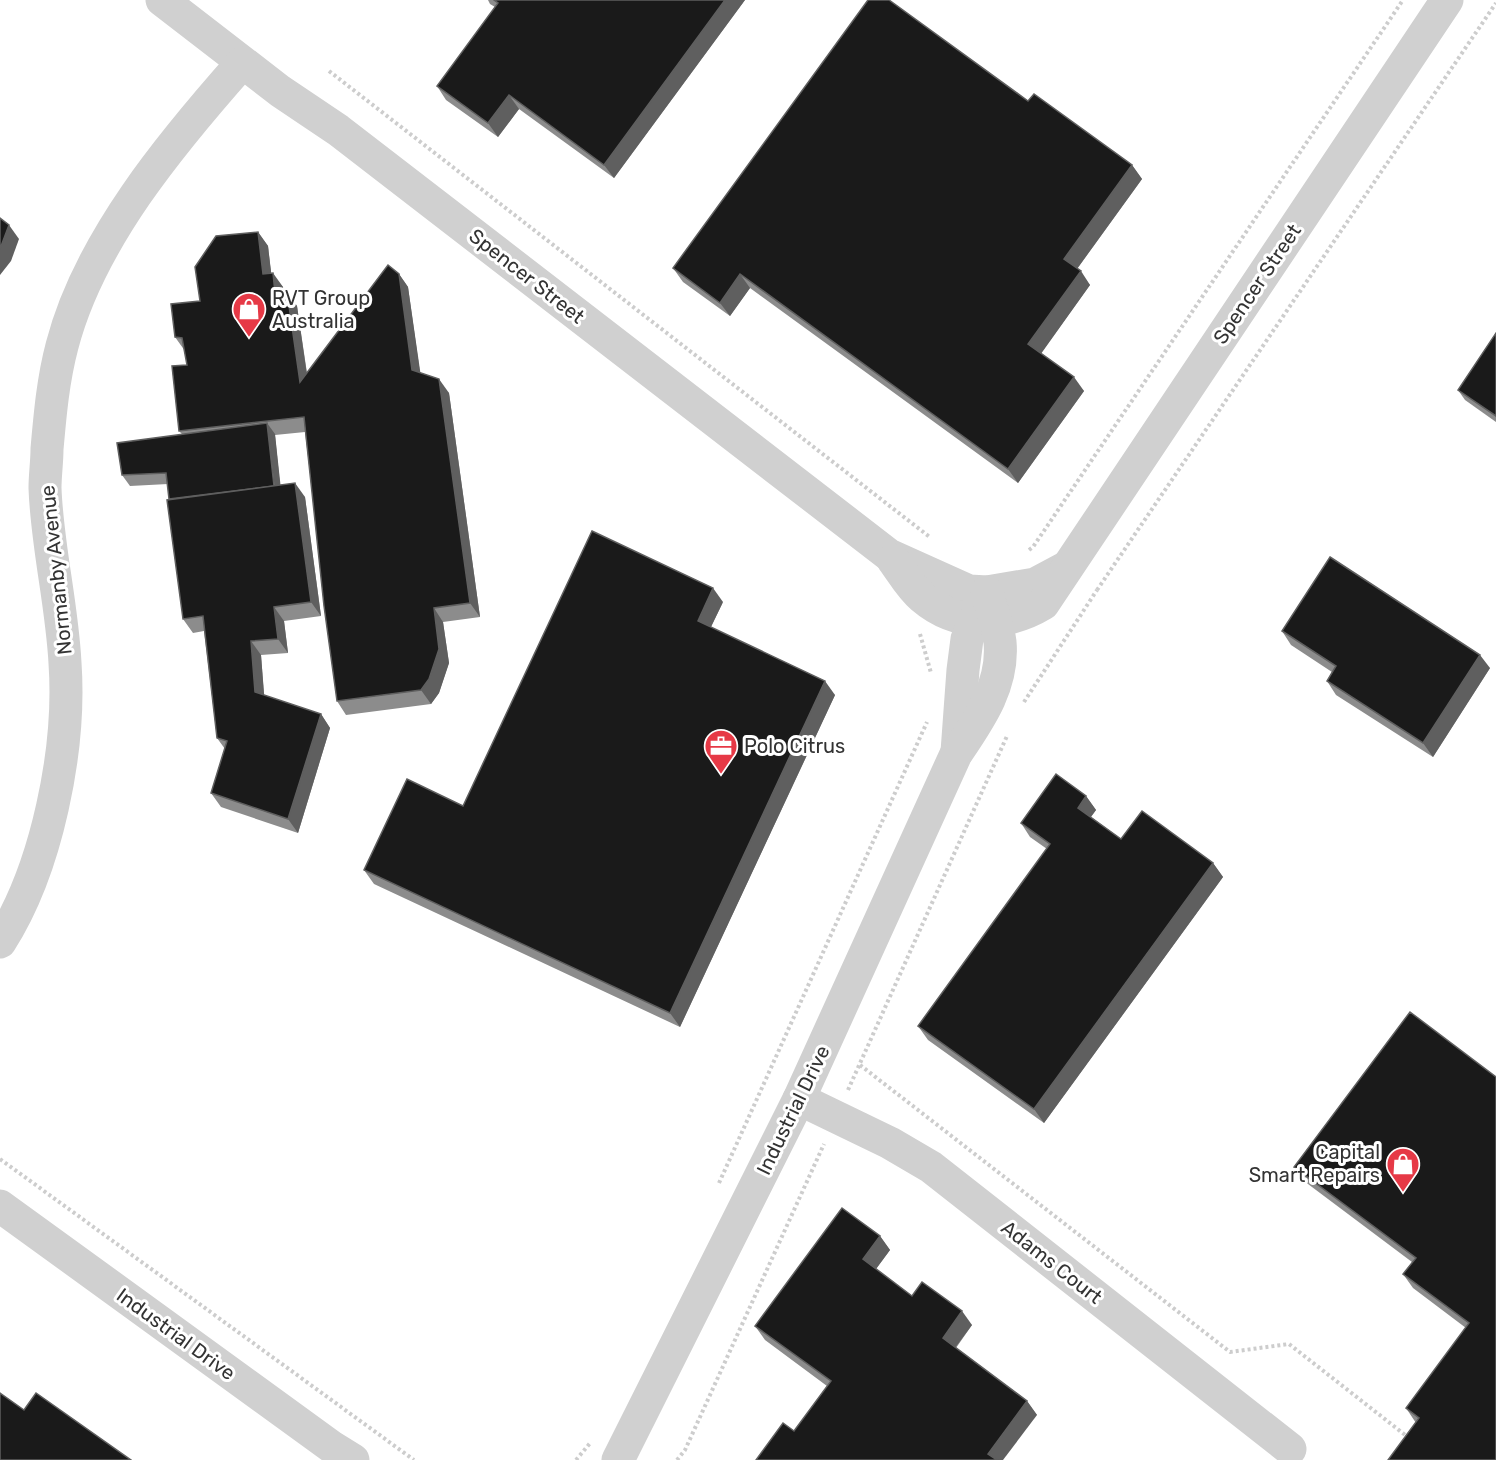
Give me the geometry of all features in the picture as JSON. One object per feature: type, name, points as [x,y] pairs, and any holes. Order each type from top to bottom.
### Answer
[{"type":"street","name":"Spencer Street","points":[[162,0],[242,63],[347,137],[889,555],[969,591],[985,610]]},
{"type":"street","name":"Spencer Street","points":[[889,555],[920,596],[938,609],[963,619],[1065,568],[1447,0]]},
{"type":"street","name":"Normanby Avenue","points":[[0,942],[27,888],[43,842],[57,786],[65,734],[66,664],[45,487],[50,408],[62,345],[82,290],[110,234],[152,171],[242,63]]},
{"type":"street","name":"Industrial Drive","points":[[618,1460],[800,1099],[957,754],[980,718],[994,690],[1000,641],[985,610]]},
{"type":"street","name":"Adams Court","points":[[800,1099],[890,1143],[931,1167],[1290,1449]]},
{"type":"street","name":"Industrial Drive","points":[[0,1206],[352,1460]]},
{"type":"path","points":[[1026,552],[1033,547],[1402,0]]},
{"type":"path","points":[[1022,706],[1097,590],[1496,3]]},
{"type":"path","points":[[329,71],[937,543]]},
{"type":"path","points":[[1065,568],[1097,590]]},
{"type":"path","points":[[932,677],[920,633],[938,609]]},
{"type":"path","points":[[717,1188],[928,721]]},
{"type":"path","points":[[677,1460],[684,1450],[860,1065],[1008,734]]},
{"type":"path","points":[[860,1065],[1230,1352],[1289,1344],[1409,1438]]},
{"type":"path","points":[[0,1159],[414,1460]]},
{"type":"path","points":[[576,1460],[596,1434]]},
{"type":"building","points":[[494,0],[725,0],[604,165],[509,95],[488,123],[437,86],[498,3]]},
{"type":"building","points":[[868,0],[889,0],[1028,101],[1034,94],[1132,165],[1064,259],[1081,271],[1028,344],[1074,377],[1008,469],[740,274],[720,303],[673,268]]},
{"type":"building","points":[[0,218],[9,225],[0,249]]},
{"type":"building","points":[[258,232],[263,274],[273,273],[275,293],[287,292],[300,382],[388,265],[399,274],[412,370],[439,379],[470,603],[434,608],[439,649],[429,679],[421,690],[337,701],[324,606],[304,417],[179,431],[172,366],[187,365],[182,338],[175,337],[171,304],[200,301],[195,267],[216,236]]},
{"type":"building","points":[[1496,333],[1496,416],[1458,390]]},
{"type":"building","points":[[267,423],[274,486],[169,499],[166,473],[122,475],[117,443]]},
{"type":"building","points":[[295,483],[311,602],[274,607],[278,639],[251,641],[255,692],[321,714],[288,819],[211,793],[227,741],[217,738],[203,616],[183,619],[167,500]]},
{"type":"building","points":[[592,531],[713,588],[698,621],[825,681],[670,1013],[364,870],[407,779],[463,806]]},
{"type":"building","points":[[1330,557],[1480,655],[1423,743],[1327,681],[1336,666],[1282,631]]},
{"type":"building","points":[[1056,774],[1086,796],[1078,808],[1121,839],[1142,811],[1213,863],[1034,1109],[918,1026],[1050,844],[1021,823]]},
{"type":"building","points":[[1410,1012],[1496,1077],[1496,1460],[1388,1460],[1419,1418],[1406,1408],[1469,1323],[1403,1274],[1416,1258],[1294,1167]]},
{"type":"building","points":[[842,1208],[880,1236],[863,1259],[912,1296],[922,1282],[962,1311],[943,1338],[1027,1401],[988,1454],[997,1460],[756,1460],[783,1423],[794,1431],[831,1381],[755,1326]]},
{"type":"building","points":[[0,1393],[24,1410],[36,1393],[131,1460],[0,1460]]},
{"type":"place","name":"RVT Group Australia","points":[[249,338]]},
{"type":"place","name":"Polo Citrus","points":[[721,775]]},
{"type":"place","name":"Capital Smart Repairs","points":[[1403,1193]]}]
